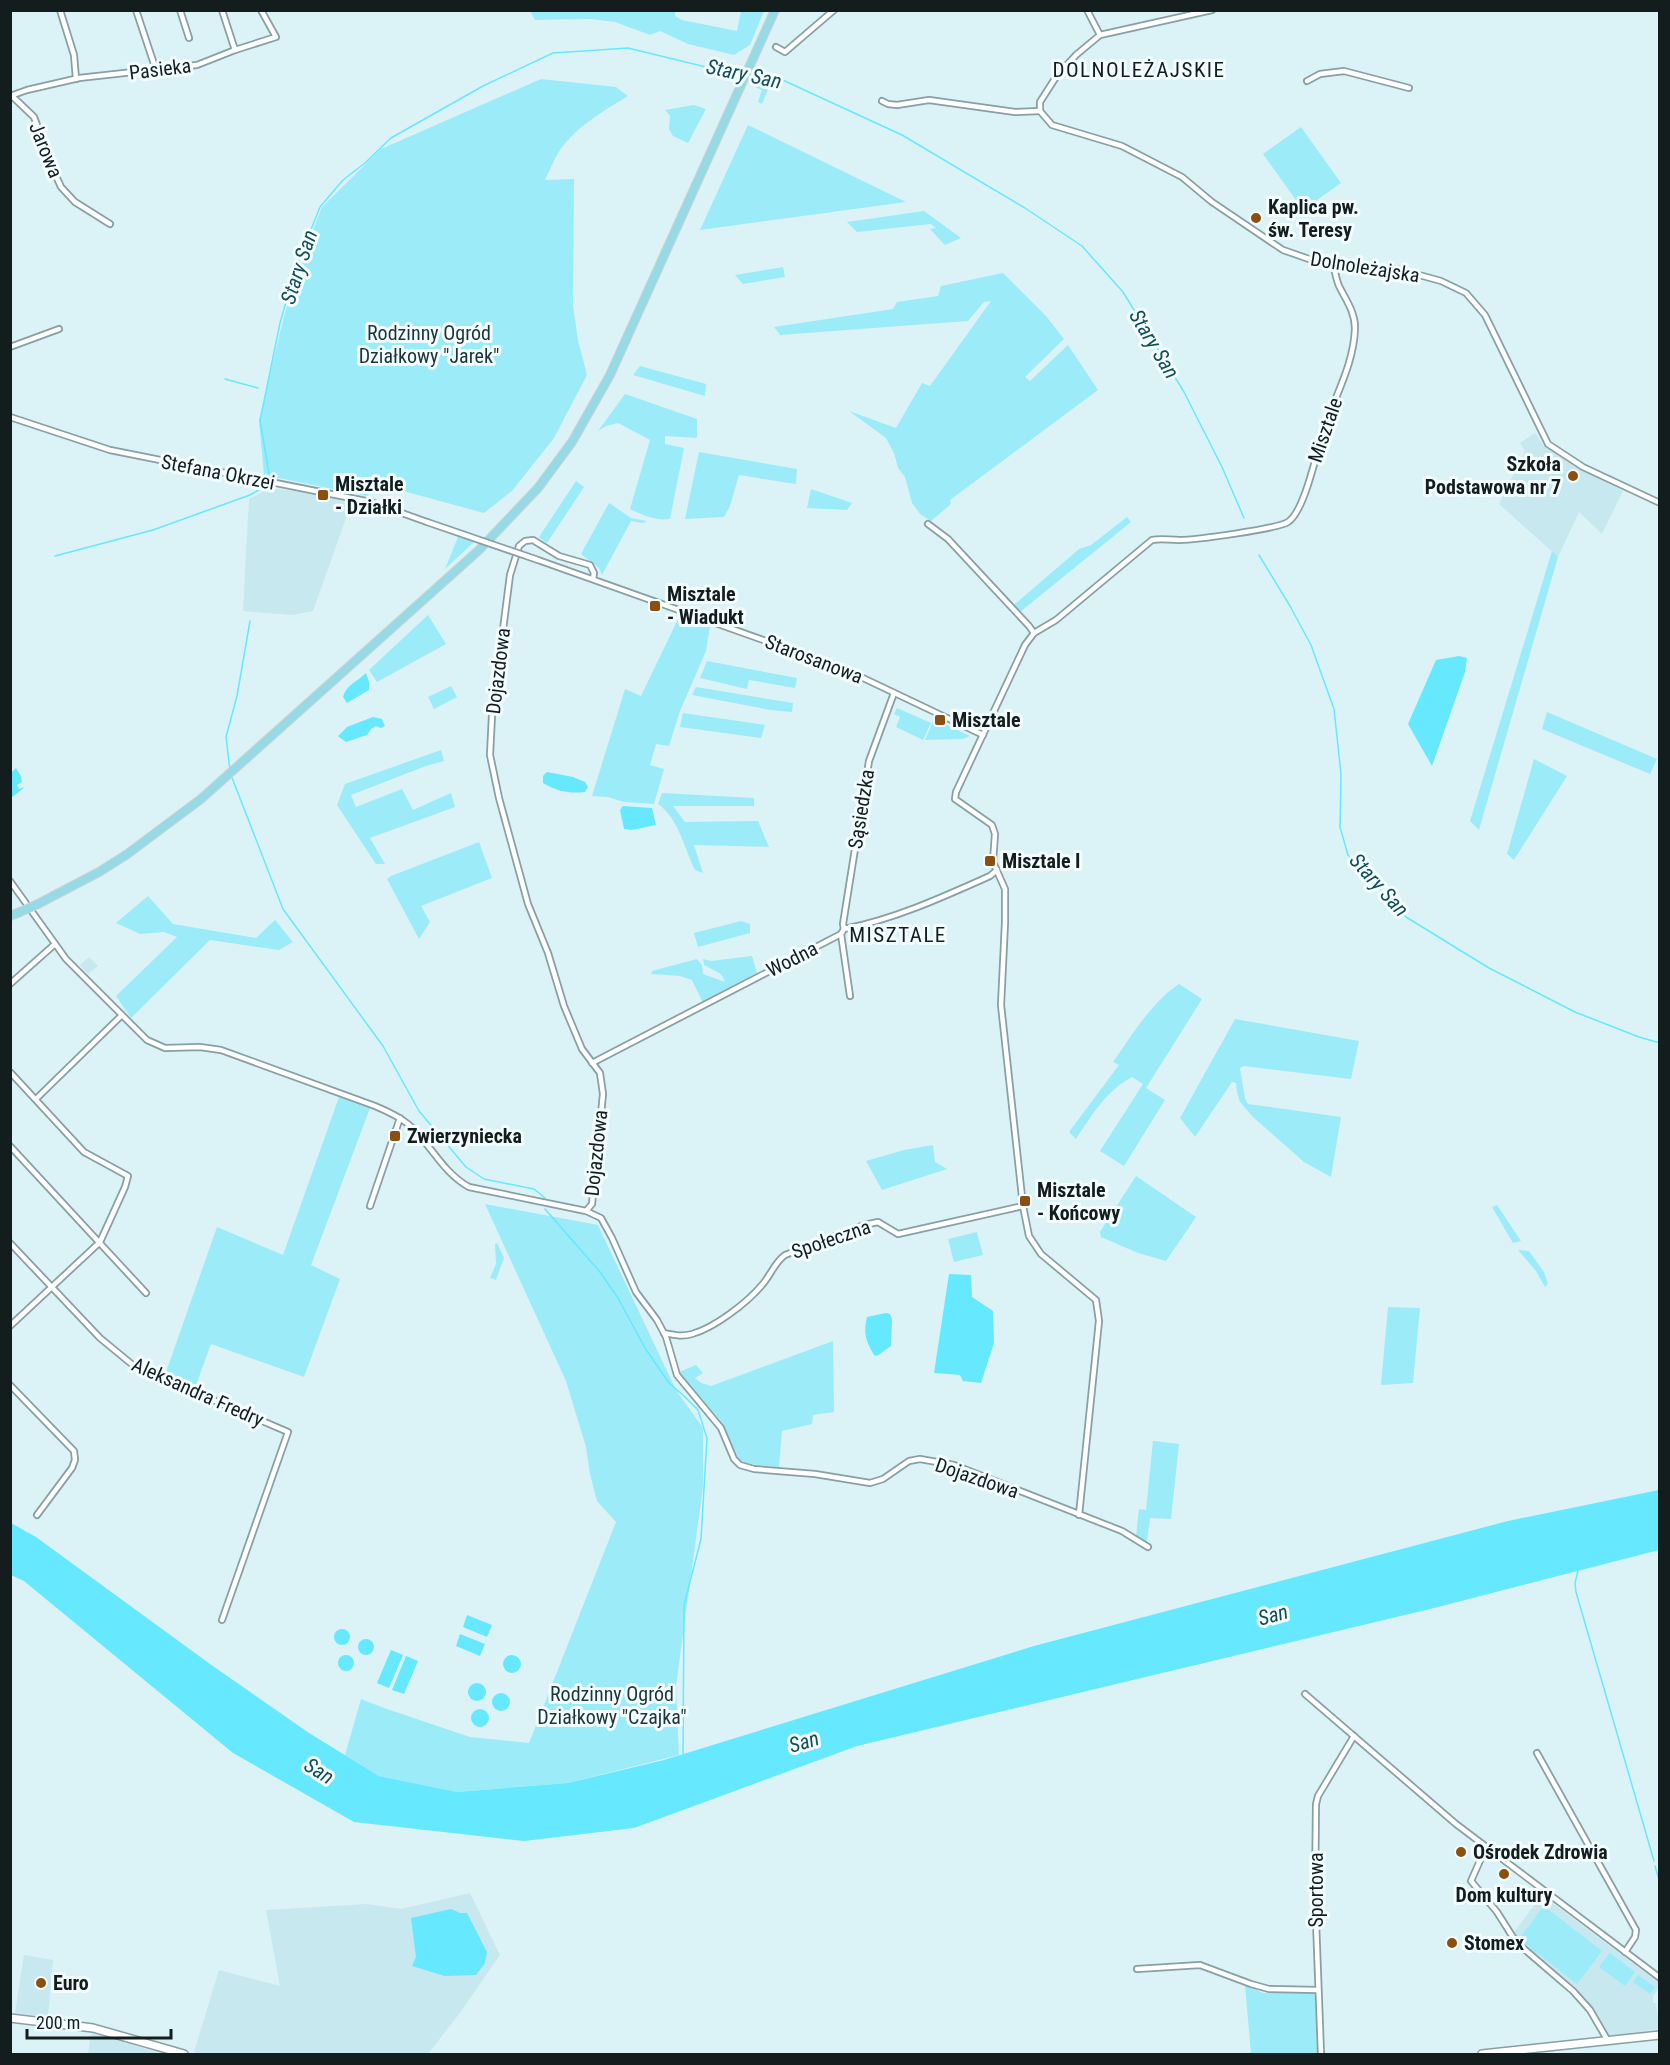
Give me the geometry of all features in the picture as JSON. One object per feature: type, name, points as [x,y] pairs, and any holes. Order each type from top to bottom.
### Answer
[{"type":"main road","points":[[10,916],[81,882],[126,855],[176,819],[240,765],[479,550],[521,507],[558,462],[585,421],[614,367],[775,10]]},
{"type":"main road","points":[[10,2018],[93,2028],[184,2055]]},
{"type":"main road","points":[[1482,2055],[1659,2035]]},
{"type":"street","points":[[60,10],[74,55],[76,79]]},
{"type":"street","points":[[136,10],[156,70]]},
{"type":"street","points":[[180,10],[189,38]]},
{"type":"street","points":[[222,10],[235,50]]},
{"type":"street","name":"Pasieka","points":[[11,96],[76,79],[197,65],[276,37],[261,10]]},
{"type":"street","points":[[776,47],[785,52],[834,10]]},
{"type":"street","points":[[1087,10],[1100,35]]},
{"type":"street","points":[[882,101],[897,105],[929,100],[1015,112],[1040,111],[1040,102],[1056,77],[1076,55],[1100,35],[1212,10]]},
{"type":"street","points":[[1307,81],[1320,74],[1344,71],[1409,88]]},
{"type":"street","name":"Jarowa","points":[[11,96],[34,117],[61,187],[75,202],[110,224]]},
{"type":"street","name":"Dolnoleżajska","points":[[1040,111],[1052,125],[1122,146],[1182,177],[1212,202],[1283,250],[1333,264],[1401,270],[1441,281],[1466,293],[1485,315],[1548,444],[1583,467],[1659,503]]},
{"type":"street","name":"Misztale","points":[[1079,1515],[1099,1321],[1096,1300],[1041,1254],[1029,1236],[1023,1206],[1001,1005],[1005,889],[993,862],[992,825],[955,799],[956,792],[1025,645],[1034,633],[1056,620],[1152,540],[1162,538],[1190,540],[1252,531],[1288,522],[1298,509],[1352,352],[1354,315],[1339,284],[1333,264]]},
{"type":"street","points":[[10,347],[59,329]]},
{"type":"street","name":"Stefana Okrzei","points":[[10,417],[110,450],[371,502],[538,560]]},
{"type":"street","points":[[928,524],[948,539],[1034,633]]},
{"type":"street","name":"Dojazdowa","points":[[593,579],[594,573],[591,565],[559,556],[533,540],[525,541],[519,546],[510,575],[492,715],[490,755],[499,798],[528,904],[548,953],[564,1006],[582,1049],[600,1073],[603,1094],[591,1204],[586,1211],[601,1218],[636,1292],[664,1333],[677,1376],[721,1428],[734,1459],[740,1465],[754,1469],[815,1473],[870,1483],[883,1479],[909,1461],[921,1459],[978,1474],[1022,1494],[1122,1532],[1149,1547]]},
{"type":"street","name":"Starosanowa","points":[[538,560],[842,668],[983,735]]},
{"type":"street","name":"Sąsiedzka","points":[[844,929],[869,761],[894,693]]},
{"type":"street","points":[[844,929],[916,908],[990,876],[997,870]]},
{"type":"street","points":[[10,881],[66,959],[121,1016],[147,1040],[159,1047],[200,1047],[221,1050],[375,1106],[400,1118],[410,1126],[454,1179],[469,1187],[586,1211]]},
{"type":"street","name":"Wodna","points":[[592,1063],[841,934],[844,929]]},
{"type":"street","points":[[841,934],[850,996]]},
{"type":"street","points":[[10,984],[55,944]]},
{"type":"street","points":[[36,1100],[121,1016]]},
{"type":"street","points":[[10,1072],[84,1152],[128,1176],[100,1242],[10,1326]]},
{"type":"street","points":[[370,1206],[400,1118]]},
{"type":"street","points":[[10,1146],[146,1293]]},
{"type":"street","points":[[591,1204],[601,1218]]},
{"type":"street","name":"Społeczna","points":[[664,1333],[685,1336],[704,1330],[746,1301],[762,1285],[776,1263],[785,1255],[864,1224],[878,1222],[898,1234],[1023,1206]]},
{"type":"street","name":"Aleksandra Fredry","points":[[10,1243],[111,1349],[134,1366],[288,1432],[222,1620]]},
{"type":"street","points":[[10,1385],[74,1451],[75,1460],[72,1468],[37,1515]]},
{"type":"street","points":[[1305,1694],[1424,1798],[1659,1978]]},
{"type":"street","name":"Sportowa","points":[[1321,2055],[1315,1895],[1316,1804],[1318,1796],[1354,1736]]},
{"type":"street","points":[[1537,1753],[1636,1930],[1635,1937],[1624,1952]]},
{"type":"street","points":[[1486,1847],[1471,1881],[1502,1918],[1516,1942],[1573,1991],[1590,2010],[1608,2041]]},
{"type":"street","points":[[1137,1969],[1200,1965],[1269,1989],[1318,1990]]},
{"type":"shaded area","points":[[1535,433],[1544,446],[1623,491],[1602,534],[1579,512],[1558,557],[1499,504],[1525,451],[1520,443]]},
{"type":"shaded area","points":[[270,488],[324,495],[351,504],[313,611],[292,615],[243,611],[249,499]]},
{"type":"shaded area","points":[[89,957],[98,966],[88,974],[80,965]]},
{"type":"shaded area","points":[[470,1893],[500,1955],[428,2054],[200,2054],[194,2052],[219,1970],[280,1986],[266,1910],[367,1904],[401,1909]]},
{"type":"shaded area","points":[[1542,1895],[1659,1983],[1659,1990],[1653,1997],[1653,2003],[1656,2003],[1659,2029],[1609,2036],[1592,2009],[1577,1992],[1516,1939],[1514,1932]]},
{"type":"shaded area","points":[[24,1955],[53,1960],[48,2017],[15,2013]]},
{"type":"shaded area","points":[[91,2033],[117,2040],[161,2054],[88,2054]]},
{"type":"green space","points":[[530,11],[675,11],[675,16],[682,20],[737,31],[741,11],[764,11],[750,45],[734,55],[688,44],[660,31],[650,35],[615,22],[591,19],[535,20]]},
{"type":"green space","points":[[758,77],[771,82],[762,104],[758,102],[762,90],[755,87]]},
{"type":"green space","name":"Rodzinny Ogród Działkowy \"Jarek\"","points":[[541,79],[616,87],[628,96],[574,134],[560,150],[545,180],[574,179],[573,305],[578,340],[587,375],[554,438],[512,491],[484,513],[381,485],[367,496],[264,475],[259,420],[284,316],[306,247],[322,207],[381,149]]},
{"type":"green space","points":[[694,105],[706,109],[688,143],[673,136],[669,129],[670,116],[665,110]]},
{"type":"green space","points":[[748,125],[906,202],[700,230]]},
{"type":"green space","points":[[1301,127],[1341,183],[1303,210],[1263,154]]},
{"type":"green space","points":[[924,211],[961,238],[945,245],[930,229],[936,228],[931,224],[857,232],[847,222]]},
{"type":"green space","points":[[783,267],[785,277],[743,284],[735,275]]},
{"type":"green space","points":[[1003,273],[1046,316],[1064,339],[1025,377],[1030,381],[1068,345],[1098,390],[950,500],[951,504],[931,521],[920,514],[912,503],[905,477],[898,468],[894,453],[886,438],[849,411],[896,428],[922,383],[930,386],[991,301],[984,302],[968,321],[780,335],[774,327],[893,309],[897,302],[938,296],[941,286]]},
{"type":"green space","points":[[640,366],[706,384],[705,396],[633,375]]},
{"type":"green space","points":[[625,394],[697,419],[697,438],[665,436],[665,444],[684,448],[670,519],[654,518],[630,509],[650,440],[618,423],[598,431]]},
{"type":"green space","points":[[699,452],[797,469],[796,484],[739,475],[730,506],[724,517],[685,519]]},
{"type":"green space","points":[[576,481],[584,487],[547,543],[539,537]]},
{"type":"green space","points":[[811,489],[852,503],[847,510],[807,508]]},
{"type":"green space","points":[[609,503],[631,518],[647,521],[643,523],[631,521],[602,575],[599,568],[581,554]]},
{"type":"green space","points":[[1127,517],[1131,522],[1020,612],[1014,605],[1079,549],[1091,545]]},
{"type":"green space","points":[[458,537],[474,542],[445,569]]},
{"type":"green space","points":[[1552,551],[1558,557],[1479,830],[1470,821]]},
{"type":"green space","points":[[428,615],[446,644],[377,682],[369,670]]},
{"type":"green space","points":[[680,615],[710,626],[706,651],[680,711],[669,746],[656,744],[650,765],[664,769],[654,804],[624,802],[608,797],[592,796],[625,689],[641,696]]},
{"type":"green space","points":[[707,661],[797,678],[795,688],[749,680],[747,689],[700,678]]},
{"type":"green space","points":[[451,686],[457,697],[434,709],[428,697]]},
{"type":"green space","points":[[696,687],[793,703],[792,712],[692,695]]},
{"type":"green space","points":[[897,708],[931,723],[923,740],[896,727],[900,717],[894,714]]},
{"type":"green space","points":[[1547,712],[1657,759],[1650,774],[1542,729]]},
{"type":"green space","points":[[683,713],[765,725],[761,738],[680,727]]},
{"type":"green space","points":[[934,719],[970,736],[963,739],[925,740]]},
{"type":"green space","points":[[441,750],[444,761],[351,795],[356,807],[402,789],[413,810],[451,793],[455,807],[370,838],[385,864],[376,864],[337,805],[345,784]]},
{"type":"green space","points":[[1534,759],[1567,776],[1514,860],[1507,854]]},
{"type":"green space","points":[[662,793],[754,798],[754,806],[673,806],[685,822],[758,821],[769,847],[694,845],[703,873],[695,870],[676,826],[658,804]]},
{"type":"green space","points":[[479,842],[492,878],[421,906],[430,922],[419,939],[387,879]]},
{"type":"green space","points":[[148,896],[173,924],[256,938],[275,920],[293,942],[279,950],[210,940],[131,1018],[116,996],[177,937],[164,932],[140,934],[116,923]]},
{"type":"green space","points":[[741,921],[750,924],[750,933],[698,947],[694,933]]},
{"type":"green space","points":[[752,956],[757,973],[703,1003],[692,980],[680,976],[651,974],[652,971],[697,959],[702,965],[703,974],[725,982],[721,974],[704,965],[703,959],[711,961]]},
{"type":"green space","points":[[1179,984],[1202,999],[1146,1088],[1165,1100],[1124,1166],[1100,1151],[1143,1084],[1132,1077],[1107,1096],[1076,1139],[1069,1132],[1119,1065],[1113,1062],[1143,1020],[1160,1000]]},
{"type":"green space","points":[[1235,1019],[1359,1041],[1351,1079],[1244,1066],[1240,1068],[1248,1104],[1341,1117],[1331,1177],[1304,1162],[1253,1117],[1240,1102],[1236,1083],[1232,1082],[1195,1137],[1180,1118]]},
{"type":"green space","points":[[339,1097],[370,1108],[311,1265],[340,1279],[304,1377],[211,1344],[195,1388],[165,1375],[217,1227],[283,1255]]},
{"type":"green space","points":[[933,1145],[935,1162],[947,1169],[882,1190],[866,1161],[904,1150]]},
{"type":"green space","points":[[1136,1176],[1196,1217],[1166,1261],[1138,1253],[1101,1237],[1100,1232]]},
{"type":"green space","name":"Rodzinny Ogród Działkowy \"Czajka\"","points":[[485,1204],[598,1225],[676,1390],[703,1428],[703,1487],[676,1686],[679,1755],[568,1783],[457,1792],[379,1776],[345,1755],[361,1699],[470,1737],[529,1743],[616,1522],[597,1501],[586,1447],[566,1381]]},
{"type":"green space","points":[[1497,1205],[1521,1241],[1513,1243],[1492,1207]]},
{"type":"green space","points":[[977,1232],[983,1255],[954,1262],[948,1239]]},
{"type":"green space","points":[[497,1243],[504,1258],[496,1280],[490,1278],[496,1264],[495,1244]]},
{"type":"green space","points":[[1518,1250],[1529,1251],[1544,1272],[1548,1284],[1545,1287],[1536,1271]]},
{"type":"green space","points":[[1388,1307],[1420,1308],[1413,1383],[1381,1385]]},
{"type":"green space","points":[[833,1341],[834,1412],[813,1415],[812,1424],[782,1431],[779,1467],[746,1463],[739,1459],[720,1420],[679,1372],[696,1365],[703,1373],[695,1378],[711,1386]]},
{"type":"green space","points":[[1153,1441],[1179,1444],[1171,1519],[1150,1518],[1147,1542],[1136,1536],[1139,1509],[1146,1510]]},
{"type":"green space","points":[[1544,1906],[1602,1951],[1577,1984],[1519,1939]]},
{"type":"green space","points":[[1610,1953],[1635,1972],[1625,1986],[1599,1967]]},
{"type":"green space","points":[[1638,1975],[1655,1987],[1650,1994],[1633,1982]]},
{"type":"green space","points":[[1245,1985],[1263,1993],[1312,1992],[1315,1995],[1319,2054],[1251,2054]]},
{"type":"water","points":[[1459,656],[1467,658],[1465,672],[1432,766],[1408,724],[1436,660]]},
{"type":"water","points":[[366,673],[369,690],[347,703],[343,697],[347,689]]},
{"type":"water","points":[[373,717],[382,719],[385,726],[381,728],[376,726],[367,735],[346,742],[338,736],[347,727]]},
{"type":"water","points":[[16,768],[22,782],[17,785],[19,789],[25,787],[11,798],[11,773]]},
{"type":"water","points":[[547,772],[573,777],[585,782],[588,787],[585,792],[579,793],[553,788],[543,783],[543,776]]},
{"type":"water","points":[[623,806],[652,808],[656,825],[632,830],[624,829],[620,810]]},
{"type":"water","points":[[949,1274],[971,1275],[972,1297],[993,1311],[994,1343],[981,1383],[963,1381],[960,1375],[934,1373]]},
{"type":"water","points":[[890,1314],[892,1319],[891,1346],[877,1356],[874,1355],[867,1341],[865,1328],[867,1317]]},
{"type":"water","name":"San","points":[[1659,1490],[1659,1550],[1434,1608],[857,1746],[634,1828],[524,1841],[354,1822],[233,1753],[24,1581],[11,1575],[11,1523],[36,1537],[309,1733],[379,1776],[457,1792],[568,1783],[664,1760],[1034,1646],[1508,1521]]},
{"type":"water","points":[[467,1615],[492,1625],[487,1637],[463,1627]]},
{"type":"water","points":[[339,1629],[345,1629],[350,1637],[348,1643],[339,1645],[334,1640],[334,1634]]},
{"type":"water","points":[[460,1634],[485,1644],[480,1656],[456,1646]]},
{"type":"water","points":[[363,1639],[369,1639],[374,1647],[372,1653],[363,1655],[358,1650],[358,1644]]},
{"type":"water","points":[[391,1650],[403,1655],[389,1688],[377,1683]]},
{"type":"water","points":[[343,1655],[349,1655],[354,1663],[352,1669],[343,1671],[338,1666],[338,1660]]},
{"type":"water","points":[[512,1655],[518,1658],[521,1664],[518,1670],[512,1673],[506,1670],[503,1664],[506,1658]]},
{"type":"water","points":[[406,1656],[418,1661],[404,1694],[392,1690]]},
{"type":"water","points":[[477,1683],[483,1686],[486,1692],[483,1698],[477,1701],[471,1698],[468,1692],[471,1686]]},
{"type":"water","points":[[501,1693],[507,1696],[510,1702],[507,1708],[501,1711],[495,1708],[492,1702],[495,1696]]},
{"type":"water","points":[[480,1709],[486,1712],[489,1718],[486,1724],[480,1727],[474,1724],[471,1718],[474,1712]]},
{"type":"water","points":[[451,1909],[467,1913],[487,1952],[485,1963],[476,1975],[445,1976],[412,1966],[416,1957],[411,1918]]},
{"type":"waterway","name":"Stary San","points":[[270,479],[260,421],[280,323],[295,270],[320,207],[343,180],[391,138],[483,86],[553,53],[628,48],[706,67],[742,72]]},
{"type":"waterway","name":"Stary San","points":[[750,73],[774,76],[902,135],[1025,208],[1082,246],[1123,292],[1184,392],[1222,467],[1244,518]]},
{"type":"waterway","points":[[225,379],[258,388]]},
{"type":"waterway","points":[[55,556],[153,530],[250,495],[269,484]]},
{"type":"waterway","name":"Stary San","points":[[1259,555],[1311,645],[1334,709],[1341,774],[1340,827],[1348,855],[1406,917],[1489,968],[1575,1012],[1660,1043]]},
{"type":"waterway","points":[[230,770],[226,737],[237,696],[250,621]]},
{"type":"waterway","points":[[231,775],[283,909],[383,1046],[419,1111],[466,1167],[484,1179],[534,1189],[545,1198]]},
{"type":"waterway","points":[[545,1209],[600,1272],[618,1298],[645,1348],[669,1383],[698,1410],[707,1438],[701,1539],[684,1605],[683,1754]]},
{"type":"waterway","points":[[1578,1571],[1575,1583],[1576,1592],[1654,1861]]},
{"type":"waterway","points":[[1655,1866],[1660,1883]]},
{"type":"place","name":"Kaplica pw. św. Teresy","points":[[1256,218]]},
{"type":"place","name":"Szkoła Podstawowa nr 7","points":[[1573,476]]},
{"type":"place","name":"Misztale - Działki","points":[[323,495]]},
{"type":"place","name":"Misztale - Wiadukt","points":[[655,606]]},
{"type":"place","name":"Misztale","points":[[940,720]]},
{"type":"place","name":"Misztale I","points":[[990,861]]},
{"type":"place","name":"Zwierzyniecka","points":[[395,1136]]},
{"type":"place","name":"Misztale - Końcowy","points":[[1025,1201]]},
{"type":"place","name":"Ośrodek Zdrowia","points":[[1461,1852]]},
{"type":"place","name":"Dom kultury","points":[[1504,1874]]},
{"type":"place","name":"Stomex","points":[[1452,1943]]},
{"type":"place","name":"Euro","points":[[41,1983]]},
{"type":"district","name":"DOLNOLEŻAJSKIE","points":[[1139,70]]},
{"type":"district","name":"MISZTALE","points":[[898,935]]}]
